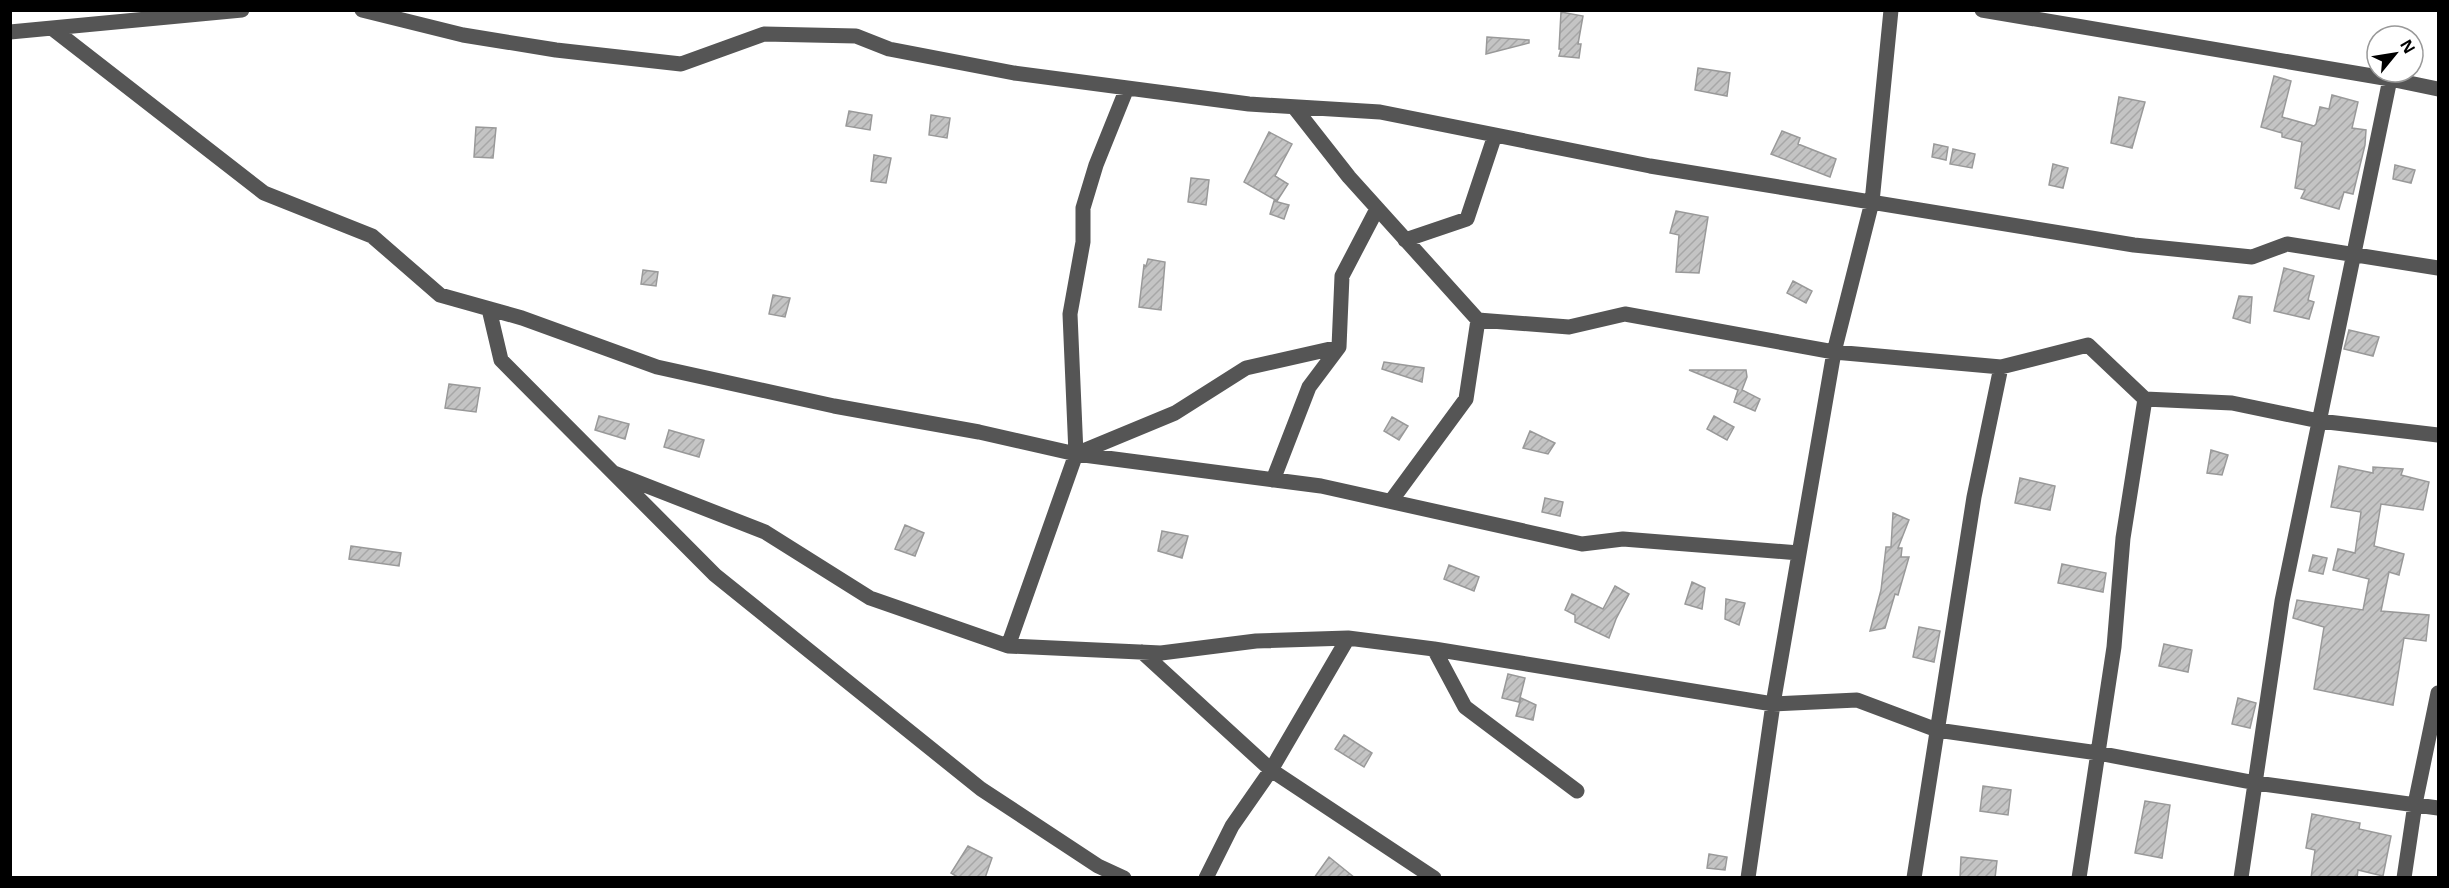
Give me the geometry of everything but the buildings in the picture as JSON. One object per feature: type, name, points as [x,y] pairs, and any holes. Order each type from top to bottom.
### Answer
[{"type":"street","points":[[10,32],[242,10]]},
{"type":"street","points":[[362,10],[474,37],[556,50],[681,64],[764,34],[856,36],[889,49],[1014,73],[1249,104],[1380,112],[1650,166],[2134,245],[2252,257],[2287,244],[2439,268]]},
{"type":"street","points":[[1748,878],[1773,704],[1834,352],[1872,202],[1891,10]]},
{"type":"street","points":[[1982,10],[2365,74]]},
{"type":"street","points":[[53,29],[264,193],[372,236],[440,295],[522,318],[657,367],[834,406],[979,432],[1076,454],[1321,486],[1582,544],[1623,539],[1799,553]]},
{"type":"street","points":[[2241,878],[2282,601],[2389,84]]},
{"type":"street","points":[[2417,84],[2439,89]]},
{"type":"street","points":[[1008,646],[1076,454],[1070,314],[1083,242],[1083,208],[1096,165],[1127,88]]},
{"type":"street","points":[[1294,107],[1349,177],[1478,320],[1569,327],[1625,314],[1834,352],[2001,367],[2088,345],[2145,399],[2232,403],[2319,421],[2439,435]]},
{"type":"street","points":[[1405,240],[1467,219],[1495,135]]},
{"type":"street","points":[[1274,480],[1309,387],[1339,347],[1342,276],[1377,209]]},
{"type":"street","points":[[489,309],[501,360],[715,576],[981,789],[1094,872],[1124,878]]},
{"type":"street","points":[[1391,501],[1466,399],[1478,320]]},
{"type":"street","points":[[1076,454],[1175,412],[1246,368],[1339,347]]},
{"type":"street","points":[[1914,878],[1974,496],[2001,367]]},
{"type":"street","points":[[2079,878],[2114,647],[2123,538],[2145,399]]},
{"type":"street","points":[[614,473],[765,532],[870,598],[1008,646],[1161,654],[1256,641],[1348,638],[1434,649],[1773,704],[1857,700],[1937,730],[2098,753],[2256,783],[2439,808]]},
{"type":"street","points":[[1206,878],[1232,826],[1271,770],[1348,638]]},
{"type":"street","points":[[1434,649],[1465,707],[1577,791]]},
{"type":"street","points":[[1143,652],[1271,770],[1434,878]]},
{"type":"street","points":[[2404,878],[2415,804],[2439,693]]}]
